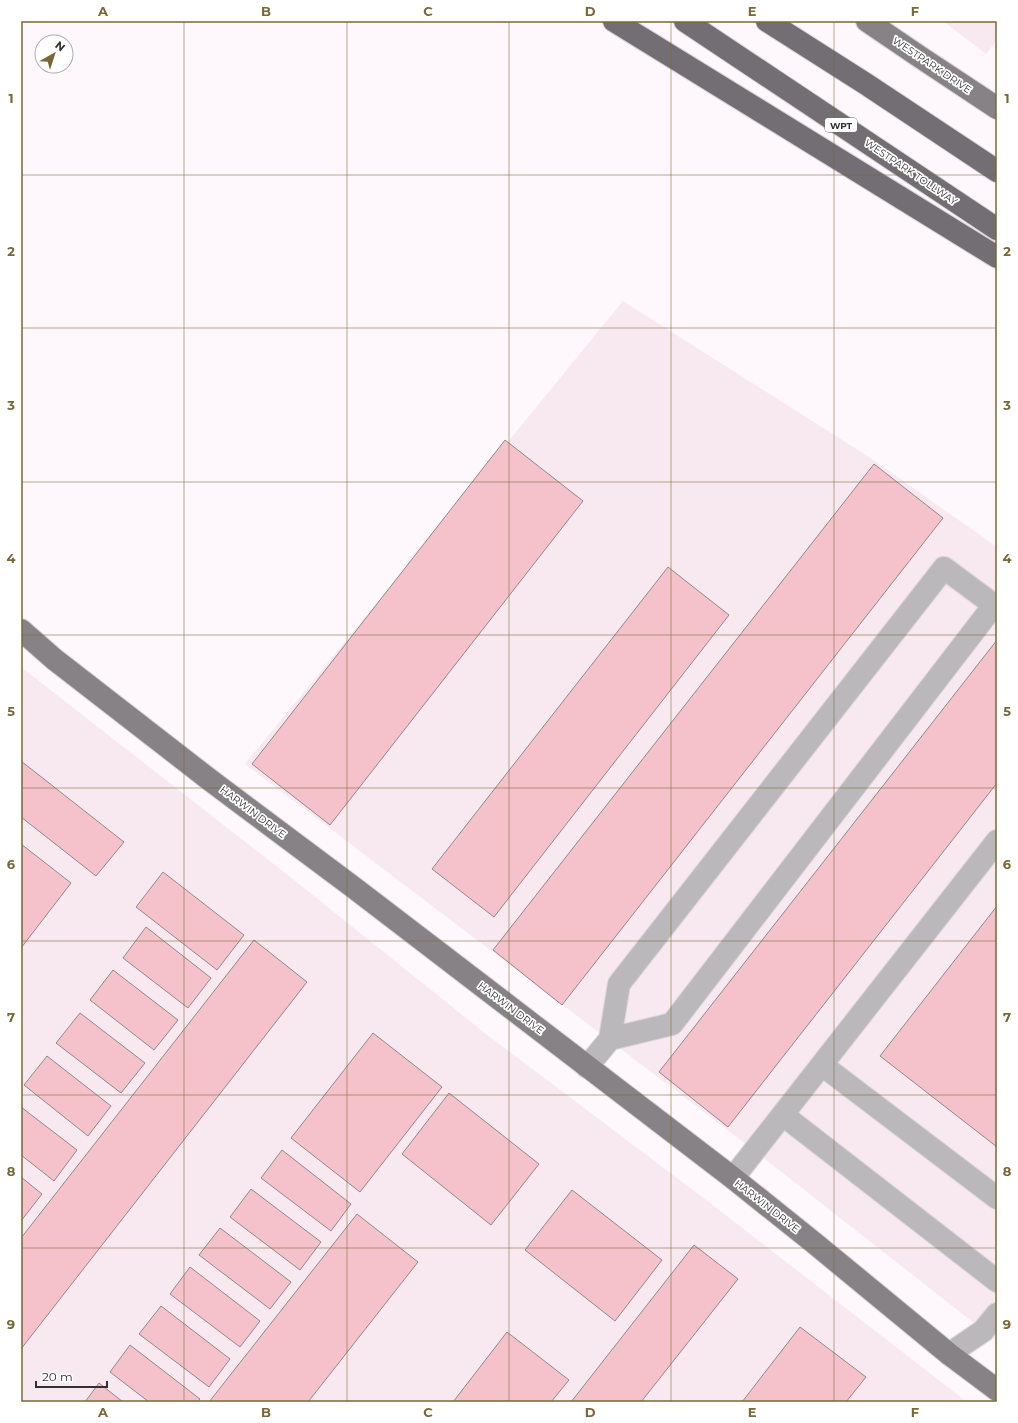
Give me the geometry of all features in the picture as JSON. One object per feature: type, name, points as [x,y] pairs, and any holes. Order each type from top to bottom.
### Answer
[{"type":"highway","points":[[614,21],[997,257]]},
{"type":"highway","name":"WESTPARK TOLLWAY","points":[[685,21],[997,230]]},
{"type":"highway","points":[[768,21],[873,88],[997,171]]},
{"type":"main road","name":"WESTPARK DRIVE","points":[[867,21],[997,108]]},
{"type":"main road","name":"HARWIN DRIVE","points":[[21,630],[54,659],[210,780],[353,887],[733,1178],[949,1354],[997,1390]]},
{"type":"lane","points":[[587,1067],[610,1039],[618,984],[944,568],[994,605],[672,1024],[610,1039]]},
{"type":"lane","points":[[733,1178],[997,842]]},
{"type":"lane","points":[[822,1064],[997,1198]]},
{"type":"lane","points":[[782,1115],[997,1281]]},
{"type":"lane","points":[[949,1354],[983,1331],[997,1314]]},
{"type":"shaded area","points":[[943,21],[997,21],[997,40],[986,54]]},
{"type":"shaded area","points":[[623,301],[869,457],[997,547],[997,1341],[729,1131],[245,764]]},
{"type":"shaded area","points":[[21,667],[294,880],[486,1034],[710,1203],[967,1402],[21,1402]]},
{"type":"building","points":[[505,440],[583,501],[330,825],[252,764]]},
{"type":"building","points":[[874,464],[943,518],[562,1005],[493,950]]},
{"type":"building","points":[[668,567],[729,615],[494,917],[432,869]]},
{"type":"building","points":[[997,640],[997,783],[728,1127],[659,1072]]},
{"type":"building","points":[[21,761],[124,842],[96,876],[21,817]]},
{"type":"building","points":[[21,844],[71,883],[21,948]]},
{"type":"building","points":[[163,872],[244,935],[217,970],[136,907]]},
{"type":"building","points":[[997,906],[997,1147],[880,1056]]},
{"type":"building","points":[[146,927],[211,978],[188,1008],[123,958]]},
{"type":"building","points":[[254,940],[307,982],[21,1349],[21,1238]]},
{"type":"building","points":[[113,970],[178,1020],[154,1050],[90,1000]]},
{"type":"building","points":[[80,1013],[145,1063],[121,1093],[56,1043]]},
{"type":"building","points":[[373,1033],[442,1087],[360,1192],[291,1138]]},
{"type":"building","points":[[47,1056],[111,1106],[88,1136],[24,1085]]},
{"type":"building","points":[[449,1093],[539,1164],[491,1225],[402,1154]]},
{"type":"building","points":[[21,1107],[77,1150],[54,1181],[21,1155]]},
{"type":"building","points":[[282,1150],[351,1204],[331,1231],[261,1178]]},
{"type":"building","points":[[21,1177],[42,1194],[21,1221]]},
{"type":"building","points":[[251,1189],[321,1242],[300,1270],[230,1217]]},
{"type":"building","points":[[572,1190],[662,1260],[615,1321],[525,1250]]},
{"type":"building","points":[[357,1214],[418,1262],[308,1402],[209,1402]]},
{"type":"building","points":[[220,1228],[291,1282],[270,1309],[199,1255]]},
{"type":"building","points":[[694,1245],[738,1279],[641,1402],[571,1402]]},
{"type":"building","points":[[190,1267],[260,1321],[240,1347],[170,1294]]},
{"type":"building","points":[[161,1306],[230,1359],[209,1387],[139,1334]]},
{"type":"building","points":[[800,1327],[866,1377],[846,1402],[742,1402]]},
{"type":"building","points":[[507,1332],[569,1380],[551,1402],[453,1402]]},
{"type":"building","points":[[130,1345],[200,1399],[197,1402],[149,1402],[110,1372]]},
{"type":"building","points":[[99,1383],[123,1402],[85,1402]]}]
